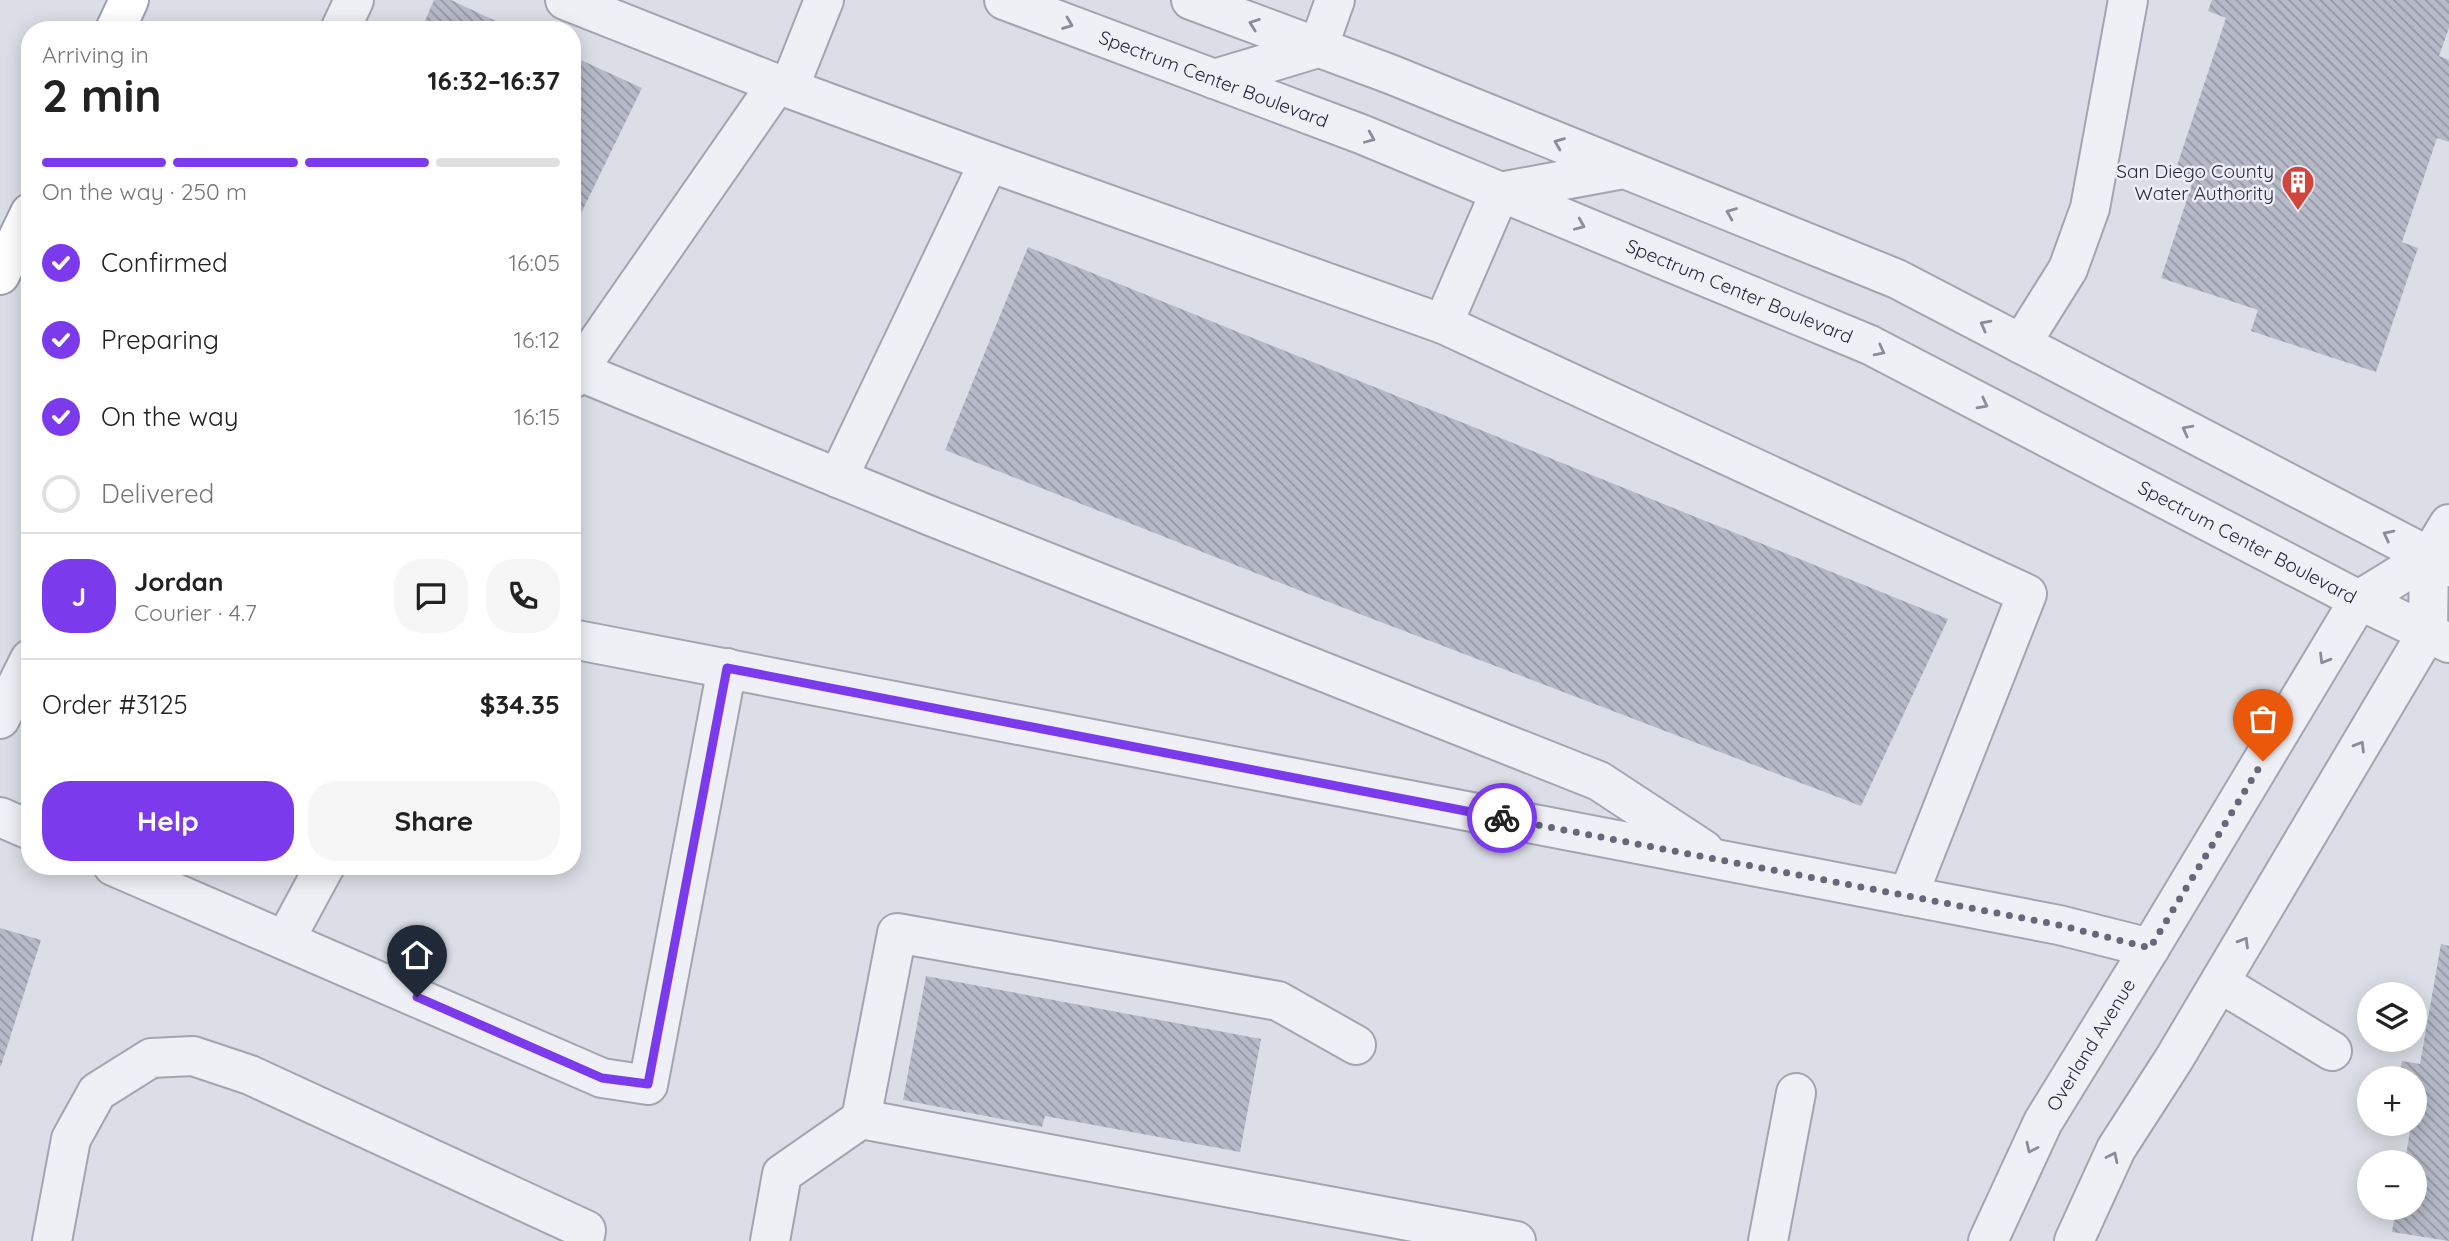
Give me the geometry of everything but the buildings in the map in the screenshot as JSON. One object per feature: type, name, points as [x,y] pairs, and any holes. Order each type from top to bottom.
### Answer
[{"type":"main road","points":[[119,21],[129,0]]},
{"type":"main road","points":[[0,275],[21,232]]},
{"type":"street","points":[[344,21],[354,0]]},
{"type":"street","points":[[565,0],[783,86],[1443,324],[2027,594],[1908,896]]},
{"type":"street","points":[[581,367],[783,86],[824,0]]},
{"type":"street","name":"Spectrum Center Boulevard","points":[[1004,0],[1361,134],[1870,345],[2359,600],[2438,637]]},
{"type":"street","points":[[1191,0],[1318,47],[1898,279],[2439,562],[2438,637],[2116,1149],[2074,1241]]},
{"type":"street","points":[[1318,47],[1335,0]]},
{"type":"street","points":[[2021,344],[2068,269],[2090,208],[2128,0]]},
{"type":"street","points":[[1214,79],[1318,47]]},
{"type":"street","points":[[838,478],[989,162]]},
{"type":"street","points":[[1443,324],[1500,192],[1623,169]]},
{"type":"street","points":[[581,377],[1599,781],[1718,860]]},
{"type":"street","name":"Overland Avenue","points":[[1988,1241],[2043,1122],[2359,600],[2439,562],[2449,524]]},
{"type":"street","points":[[581,641],[2059,925],[2150,948]]},
{"type":"street","points":[[134,875],[602,1078],[648,1084],[727,668]]},
{"type":"street","points":[[0,719],[21,677]]},
{"type":"street","points":[[0,817],[21,826]]},
{"type":"street","points":[[285,940],[320,875]]},
{"type":"street","points":[[770,1241],[782,1174],[861,1119],[897,933],[1278,1000],[1356,1045]]},
{"type":"street","points":[[2220,983],[2332,1051]]},
{"type":"street","points":[[52,1241],[71,1139],[97,1092],[151,1058],[193,1056],[250,1075],[586,1230],[584,1241]]},
{"type":"street","points":[[1768,1241],[1796,1093]]},
{"type":"street","points":[[861,1119],[1516,1241]]},
{"type":"way so far","points":[[1502,818],[2059,925],[2150,948],[2263,761]]},
{"type":"place","name":"San Diego County Water Authority","points":[[2298,212]]},
{"type":"route","points":[[417,997],[602,1078],[648,1084],[727,668],[1502,818]]}]
